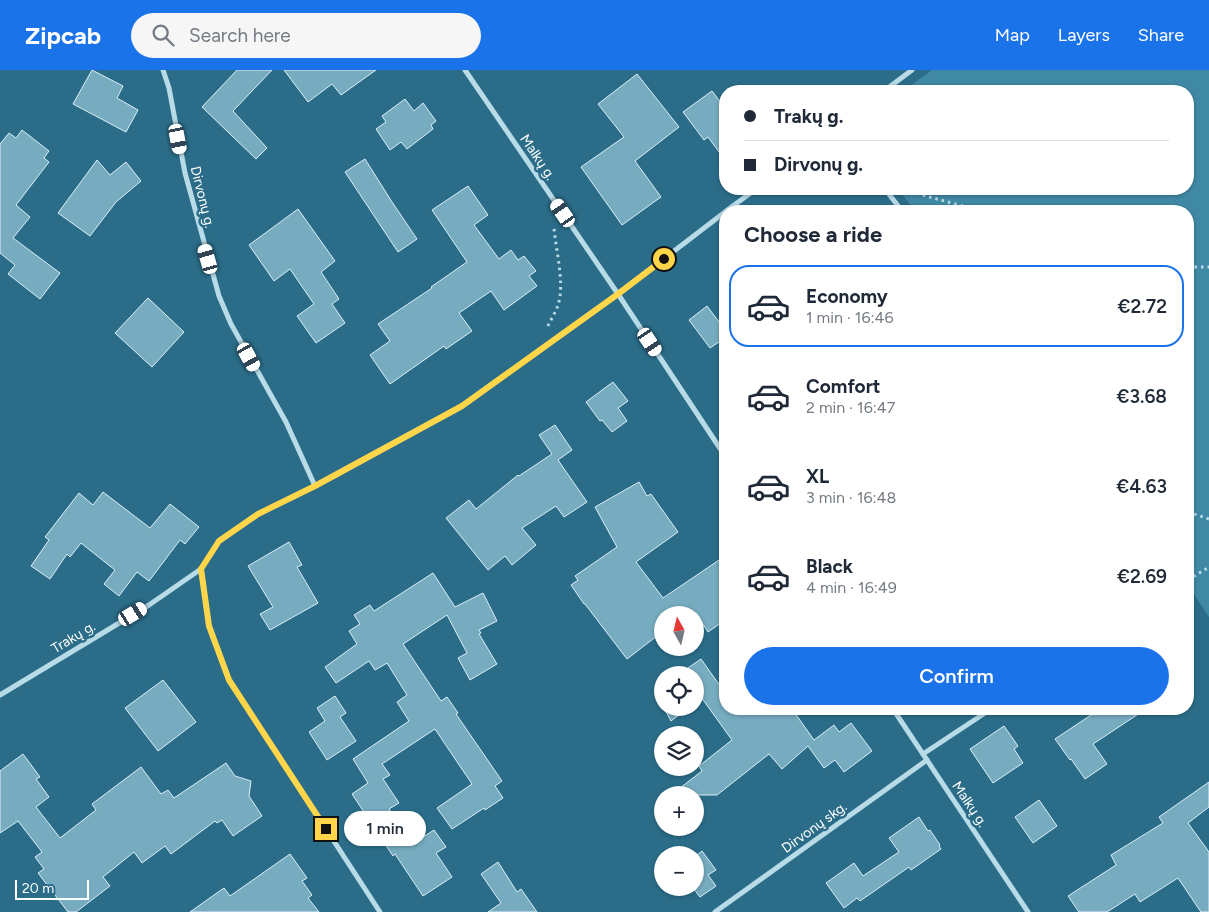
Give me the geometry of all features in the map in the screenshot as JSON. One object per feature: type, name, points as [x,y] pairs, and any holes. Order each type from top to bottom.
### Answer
[{"type":"street","name":"Dirvonų g.","points":[[163,70],[169,88],[185,173],[219,296],[231,324],[286,422],[315,486]]},
{"type":"street","name":"Malkų g.","points":[[465,70],[618,294],[719,447]]},
{"type":"street","points":[[892,85],[912,70]]},
{"type":"street","name":"Trakų g.","points":[[735,205],[748,195]]},
{"type":"street","points":[[890,195],[897,205]]},
{"type":"street","name":"Trakų g.","points":[[0,695],[149,605],[201,569],[219,541],[258,514],[315,486],[462,406],[618,294],[719,217]]},
{"type":"street","points":[[201,569],[209,626],[229,680],[380,912]]},
{"type":"street","name":"Malkų g.","points":[[897,715],[1028,912]]},
{"type":"street","points":[[923,754],[981,715]]},
{"type":"street","name":"Dirvonų skg.","points":[[715,912],[927,760]]},
{"type":"path","points":[[923,195],[959,205]]},
{"type":"path","points":[[539,351],[548,324],[558,307],[561,294],[554,226]]},
{"type":"path","points":[[1194,267],[1209,267]]},
{"type":"path","points":[[1194,514],[1209,519]]},
{"type":"path","points":[[1194,576],[1209,567]]},
{"type":"shaded area","points":[[932,70],[1209,70],[1209,617],[1194,594],[1194,205],[910,205],[903,195],[1194,195],[1194,85],[911,85]]},
{"type":"building","points":[[92,70],[123,86],[117,98],[138,110],[126,132],[73,104]]},
{"type":"building","points":[[237,70],[272,70],[233,111],[267,148],[256,159],[202,107]]},
{"type":"building","points":[[284,70],[376,70],[341,95],[332,84],[308,102]]},
{"type":"building","points":[[637,74],[679,127],[635,161],[661,197],[622,225],[581,167],[624,137],[598,104]]},
{"type":"building","points":[[712,91],[719,100],[719,152],[708,137],[704,140],[683,112]]},
{"type":"building","points":[[405,99],[414,111],[423,103],[436,121],[431,125],[433,129],[407,149],[401,142],[390,150],[376,129],[386,122],[382,116]]},
{"type":"building","points":[[22,130],[49,151],[44,158],[49,162],[16,205],[30,217],[13,238],[60,273],[40,299],[8,274],[15,265],[0,253],[0,144],[9,133],[16,138]]},
{"type":"building","points":[[365,159],[417,239],[398,252],[345,172]]},
{"type":"building","points":[[97,160],[110,175],[126,162],[141,181],[116,202],[90,236],[58,213]]},
{"type":"building","points":[[468,186],[488,215],[474,225],[499,259],[511,250],[518,260],[524,256],[536,271],[529,276],[537,286],[504,310],[491,291],[459,313],[472,331],[446,349],[444,346],[390,384],[370,355],[390,341],[378,324],[467,262],[432,210]]},
{"type":"building","points":[[298,209],[335,261],[321,272],[339,299],[332,304],[345,323],[316,343],[297,316],[314,304],[290,269],[274,281],[249,245]]},
{"type":"building","points":[[148,298],[184,332],[152,367],[115,333]]},
{"type":"building","points":[[707,306],[719,322],[719,342],[710,348],[689,320]]},
{"type":"building","points":[[613,382],[628,401],[618,408],[627,421],[612,432],[602,420],[600,421],[586,402]]},
{"type":"building","points":[[555,425],[572,450],[558,460],[587,502],[564,517],[556,506],[522,528],[536,545],[512,565],[505,556],[488,570],[446,518],[469,500],[476,509],[518,475],[552,454],[539,435]]},
{"type":"building","points":[[639,482],[647,496],[651,494],[678,532],[636,562],[663,598],[719,560],[719,624],[708,632],[704,626],[704,606],[654,606],[654,638],[627,659],[571,585],[578,580],[575,576],[617,547],[595,507]]},
{"type":"building","points":[[103,492],[150,528],[170,504],[199,527],[185,544],[180,540],[149,581],[137,572],[119,596],[104,584],[115,570],[81,543],[70,557],[67,554],[50,579],[31,566],[49,540],[45,537],[79,493],[93,505]]},
{"type":"building","points":[[289,542],[302,565],[297,567],[318,603],[270,630],[260,614],[273,607],[248,566]]},
{"type":"building","points":[[433,573],[455,607],[483,593],[497,621],[479,630],[481,633],[479,634],[497,664],[470,680],[458,658],[467,653],[447,615],[403,644],[441,701],[447,697],[458,713],[456,714],[502,781],[495,786],[503,798],[452,829],[437,808],[472,784],[435,729],[382,764],[390,775],[383,779],[399,803],[389,809],[412,844],[434,830],[446,847],[436,853],[452,877],[423,896],[395,854],[393,856],[352,794],[368,783],[353,759],[409,721],[397,702],[407,695],[387,663],[375,670],[369,661],[336,683],[325,667],[357,644],[349,631],[360,624],[354,615],[370,605],[374,611]]},
{"type":"building","points":[[701,659],[719,684],[719,715],[796,715],[814,740],[834,725],[839,732],[851,723],[872,751],[844,772],[835,760],[824,768],[808,746],[782,769],[769,754],[717,795],[704,795],[704,786],[683,786],[696,776],[704,776],[704,762],[732,740],[704,701],[704,666],[691,666]]},
{"type":"building","points":[[163,680],[196,722],[158,751],[125,708]]},
{"type":"building","points":[[335,696],[346,713],[340,717],[356,741],[327,760],[309,732],[325,721],[317,708]]},
{"type":"building","points":[[1091,715],[1137,715],[1093,744],[1107,764],[1085,779],[1055,739]]},
{"type":"building","points":[[668,716],[678,716],[671,721]]},
{"type":"building","points":[[1004,726],[1018,746],[1014,749],[1023,763],[993,783],[970,749]]},
{"type":"building","points":[[23,754],[40,777],[36,779],[49,797],[36,807],[60,838],[96,810],[92,804],[141,767],[161,794],[168,790],[174,798],[226,763],[235,776],[251,781],[249,796],[262,816],[233,836],[222,820],[217,823],[215,821],[171,854],[165,846],[142,863],[134,852],[103,877],[110,886],[76,912],[68,912],[38,873],[44,869],[35,857],[42,852],[18,821],[0,833],[0,771]]},
{"type":"building","points":[[1209,782],[1209,807],[1188,823],[1209,852],[1209,912],[1201,912],[1178,878],[1140,902],[1135,894],[1107,912],[1079,912],[1068,896],[1116,865],[1111,855],[1163,823],[1159,817]]},
{"type":"building","points":[[1039,800],[1057,826],[1033,843],[1015,817]]},
{"type":"building","points":[[919,817],[928,831],[930,830],[941,849],[911,870],[909,867],[860,901],[857,898],[844,908],[826,883],[854,863],[863,876],[899,852],[889,838]]},
{"type":"building","points":[[290,854],[307,878],[302,881],[312,895],[308,898],[319,912],[190,912],[224,888],[230,896]]},
{"type":"building","points":[[704,854],[716,870],[708,875],[716,886],[704,894]]},
{"type":"building","points":[[498,862],[517,892],[521,889],[537,912],[488,912],[501,903],[481,874]]},
{"type":"route","points":[[326,829],[229,680],[209,626],[201,569],[219,541],[258,514],[315,486],[462,406],[664,259]]}]
